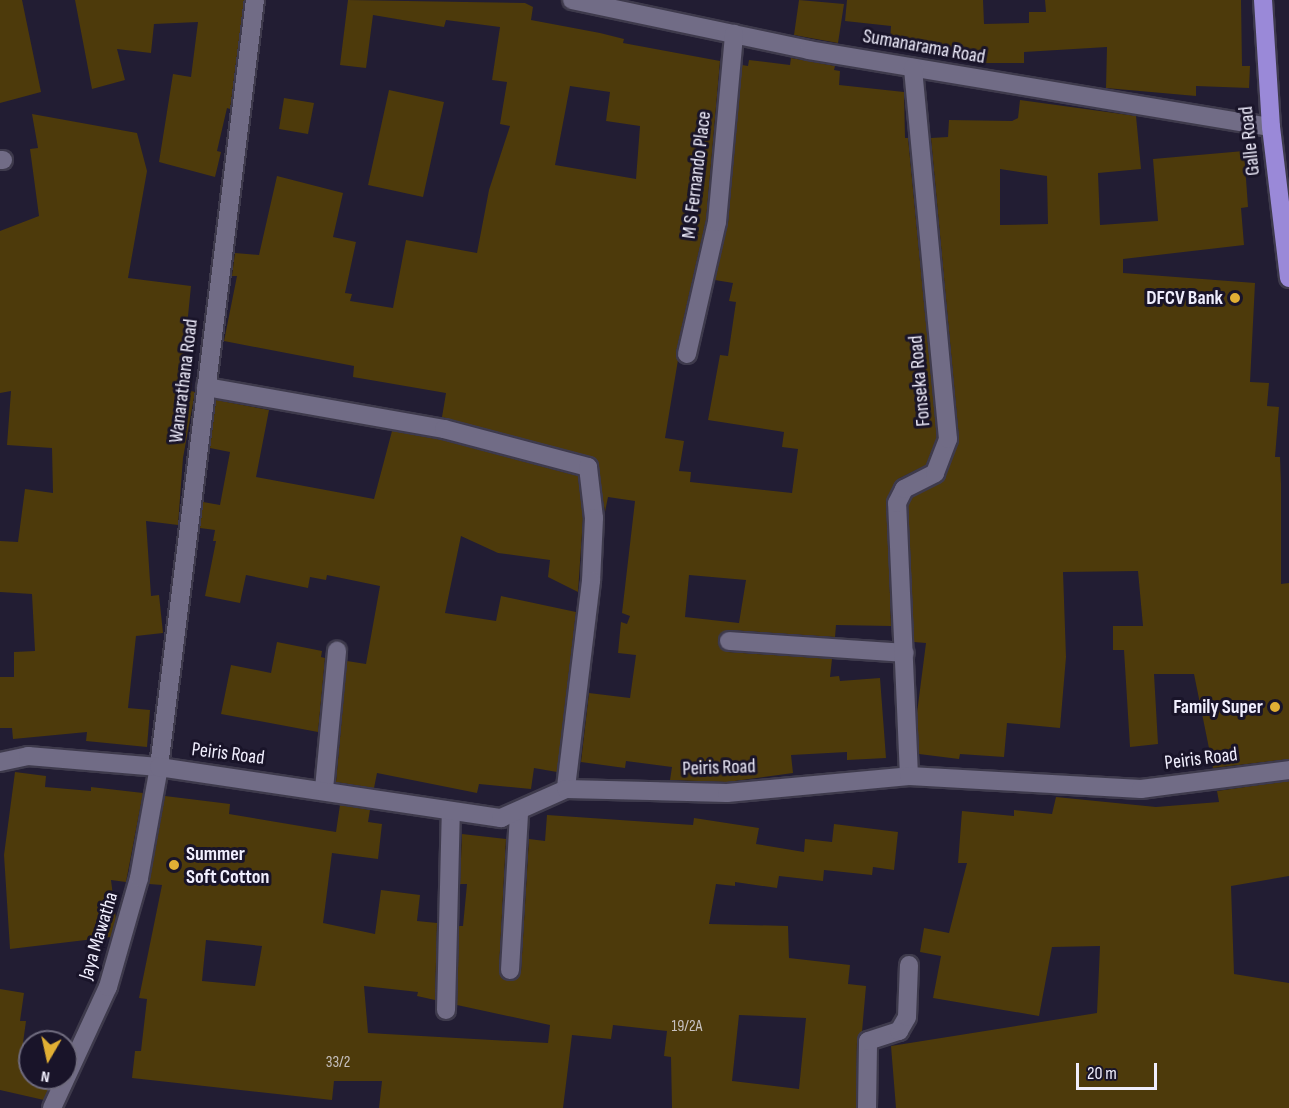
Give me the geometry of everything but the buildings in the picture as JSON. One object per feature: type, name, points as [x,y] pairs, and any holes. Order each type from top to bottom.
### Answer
[{"type":"highway","name":"Galle Road","points":[[1263,0],[1271,127],[1289,278]]},
{"type":"street","name":"Wanarathana Road","points":[[159,767],[255,0]]},
{"type":"street","name":"Sumanarama Road","points":[[572,0],[913,68],[1271,127]]},
{"type":"street","name":"M S Fernando Place","points":[[687,354],[717,222],[734,34]]},
{"type":"street","name":"Fonseka Road","points":[[909,776],[897,503],[904,489],[935,473],[948,439],[913,68]]},
{"type":"street","points":[[206,387],[444,429],[588,467],[594,518],[591,581],[566,789]]},
{"type":"street","points":[[729,641],[905,653]]},
{"type":"street","points":[[324,789],[337,651]]},
{"type":"street","name":"Peiris Road","points":[[0,762],[28,756],[159,767],[324,789],[501,818],[519,813],[566,789],[727,793],[909,776],[1141,789],[1289,770]]},
{"type":"street","name":"Jaya Mawatha","points":[[59,1107],[108,987],[127,931],[159,767]]},
{"type":"street","points":[[446,1010],[451,811]]},
{"type":"street","points":[[510,970],[519,813]]},
{"type":"street","points":[[867,1108],[868,1041],[899,1031],[907,1017],[909,965]]},
{"type":"place","name":"DFCV Bank","points":[[1235,298]]},
{"type":"place","name":"Family Super","points":[[1275,707]]},
{"type":"place","name":"Summer Soft Cotton","points":[[174,865]]}]
